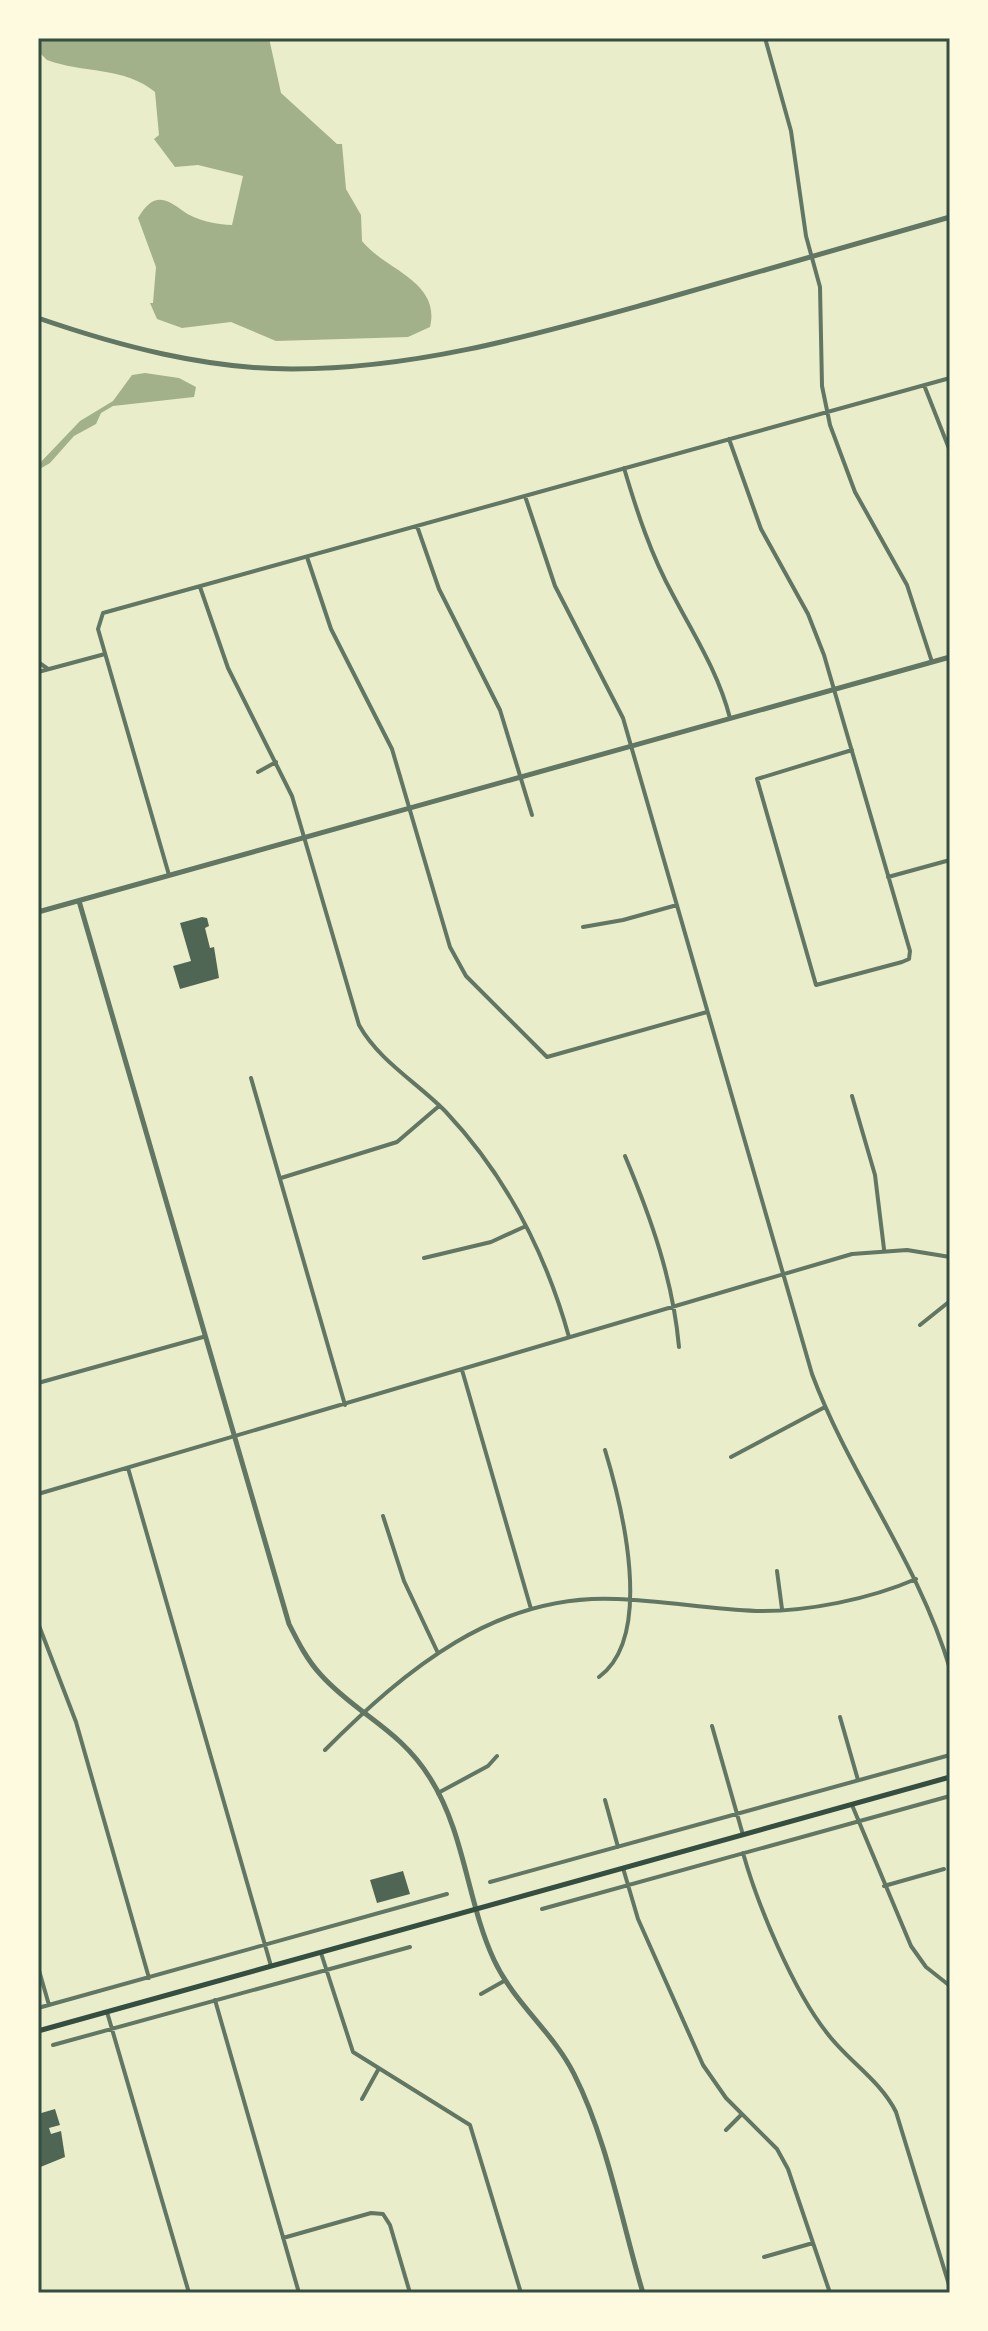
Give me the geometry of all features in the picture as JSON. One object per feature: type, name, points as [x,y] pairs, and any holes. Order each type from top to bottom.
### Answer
[{"type":"main road","points":[[38,2031],[950,1777]]},
{"type":"street","points":[[765,38],[791,131],[820,287],[822,386],[827,413],[855,492],[907,585],[932,662]]},
{"type":"street","points":[[38,318],[180,358],[290,369],[432,358],[511,342],[950,217]]},
{"type":"street","points":[[169,875],[98,629],[100,618],[108,611],[950,378]]},
{"type":"street","points":[[924,385],[950,451]]},
{"type":"street","points":[[729,439],[751,506],[808,614],[834,689],[852,750],[888,877],[910,951],[909,959],[816,985],[757,779],[852,750]]},
{"type":"street","points":[[624,468],[651,550],[672,594],[706,651],[730,718]]},
{"type":"street","points":[[525,496],[555,586],[617,703],[783,1274],[825,1407],[857,1473],[916,1579],[950,1669]]},
{"type":"street","points":[[417,526],[439,589],[500,710],[532,815]]},
{"type":"street","points":[[307,557],[331,629],[392,749],[457,962],[466,976],[547,1057],[707,1012]]},
{"type":"street","points":[[200,587],[228,668],[292,796],[359,1025],[373,1046],[439,1106],[495,1173],[526,1226],[556,1293],[569,1337]]},
{"type":"street","points":[[38,672],[105,654]]},
{"type":"street","points":[[38,912],[950,657]]},
{"type":"street","points":[[38,662],[48,669]]},
{"type":"street","points":[[258,772],[276,762]]},
{"type":"street","points":[[888,877],[950,860]]},
{"type":"street","points":[[79,901],[203,1337],[289,1624],[322,1677],[409,1749],[438,1793],[453,1827],[489,1950],[504,1981],[562,2055],[583,2093],[643,2293]]},
{"type":"street","points":[[583,927],[677,905]]},
{"type":"street","points":[[251,1078],[345,1405]]},
{"type":"street","points":[[852,1096],[875,1175],[884,1249]]},
{"type":"street","points":[[280,1178],[397,1142],[439,1106]]},
{"type":"street","points":[[625,1156],[653,1226],[675,1306],[679,1347]]},
{"type":"street","points":[[424,1258],[491,1242],[526,1226]]},
{"type":"street","points":[[38,1494],[783,1274],[884,1249],[950,1257]]},
{"type":"street","points":[[920,1325],[950,1301]]},
{"type":"street","points":[[38,1383],[203,1337]]},
{"type":"street","points":[[462,1370],[531,1609]]},
{"type":"street","points":[[731,1457],[825,1407]]},
{"type":"street","points":[[599,1677],[611,1668],[619,1655],[630,1564],[625,1522],[605,1450]]},
{"type":"street","points":[[128,1468],[271,1967]]},
{"type":"street","points":[[383,1516],[404,1581],[437,1651]]},
{"type":"street","points":[[777,1571],[782,1609]]},
{"type":"street","points":[[325,1750],[437,1651],[485,1625],[531,1609],[563,1602],[628,1600],[749,1610],[782,1609],[873,1596],[916,1579]]},
{"type":"street","points":[[38,1623],[76,1722],[149,1978]]},
{"type":"street","points":[[840,1717],[858,1780]]},
{"type":"street","points":[[712,1726],[743,1835]]},
{"type":"street","points":[[490,1882],[950,1755]]},
{"type":"street","points":[[438,1793],[488,1766],[497,1756]]},
{"type":"street","points":[[542,1909],[950,1796]]},
{"type":"street","points":[[605,1800],[618,1847]]},
{"type":"street","points":[[851,1805],[911,1946],[926,1967],[950,1986]]},
{"type":"street","points":[[743,1853],[756,1891],[814,2017],[881,2089],[896,2112],[950,2288]]},
{"type":"street","points":[[623,1868],[638,1919],[703,2065],[741,2115],[781,2155],[830,2293]]},
{"type":"street","points":[[884,1886],[944,1869]]},
{"type":"street","points":[[38,2008],[447,1894]]},
{"type":"street","points":[[53,2045],[410,1947]]},
{"type":"street","points":[[321,1953],[348,2045],[358,2058],[460,2115],[470,2125],[521,2293]]},
{"type":"street","points":[[38,1967],[49,2005]]},
{"type":"street","points":[[481,1994],[504,1981]]},
{"type":"street","points":[[215,2000],[299,2293]]},
{"type":"street","points":[[107,2012],[189,2293]]},
{"type":"street","points":[[362,2099],[378,2070]]},
{"type":"street","points":[[726,2130],[741,2115]]},
{"type":"street","points":[[283,2238],[371,2213],[383,2214],[390,2225],[410,2293]]},
{"type":"street","points":[[764,2257],[813,2243]]},
{"type":"shaded area","points":[[38,38],[269,38],[281,93],[337,144],[342,144],[346,189],[361,215],[362,241],[419,287],[431,311],[430,327],[408,337],[276,341],[231,322],[182,328],[157,319],[150,303],[153,303],[156,267],[138,218],[149,204],[164,200],[200,219],[232,225],[243,176],[198,165],[175,167],[154,139],[159,135],[155,92],[131,78],[47,60],[38,51]]},
{"type":"shaded area","points":[[145,373],[179,378],[196,387],[194,397],[113,406],[101,413],[96,424],[74,436],[50,463],[38,470],[38,465],[80,421],[113,401],[132,375]]},
{"type":"building","points":[[207,918],[209,926],[205,928],[210,948],[214,947],[219,978],[180,989],[173,966],[191,961],[180,923]]},
{"type":"building","points":[[403,1871],[410,1894],[377,1903],[370,1880]]},
{"type":"building","points":[[55,2109],[60,2125],[49,2128],[51,2134],[61,2131],[65,2157],[38,2168],[38,2114]]}]
